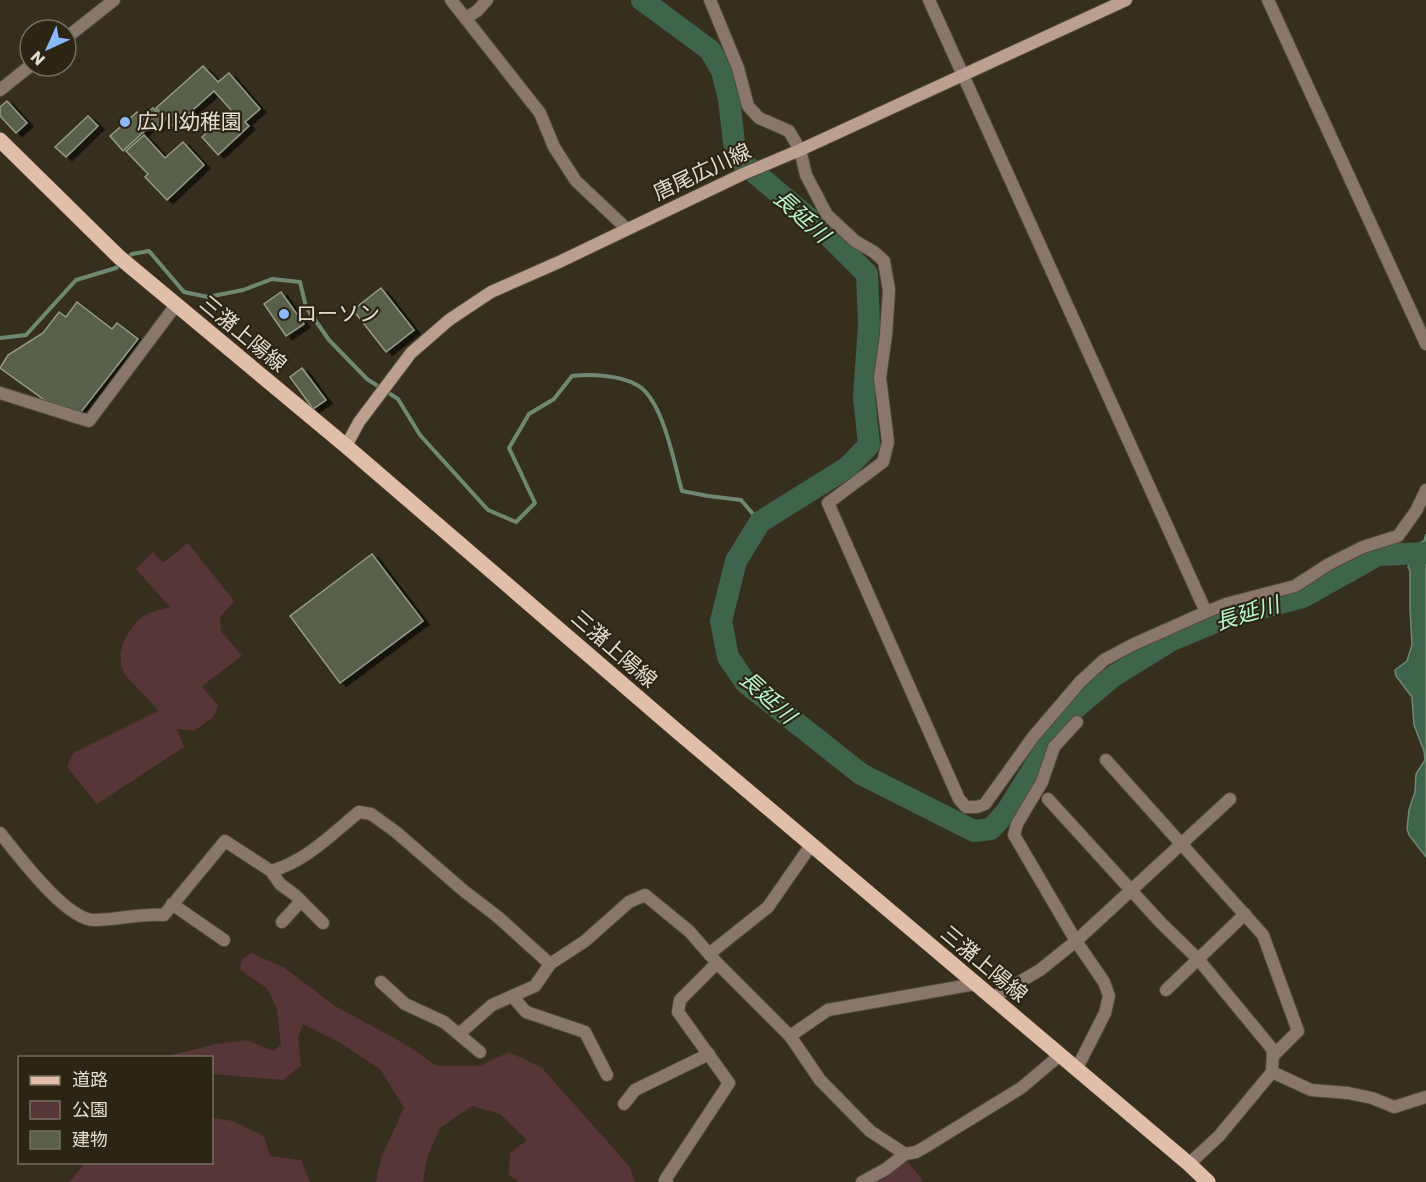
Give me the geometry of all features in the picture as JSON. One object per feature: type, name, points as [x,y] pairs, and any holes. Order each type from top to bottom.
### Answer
[{"type":"main road","name":"唐尾広川線","points":[[346,446],[359,422],[411,353],[449,320],[491,292],[743,174],[1126,0]]},
{"type":"main road","name":"三潴上陽線","points":[[0,140],[123,261],[346,446],[1208,1182]]},
{"type":"street","points":[[78,28],[114,0]]},
{"type":"street","points":[[451,0],[540,113],[554,147],[576,181],[627,229]]},
{"type":"street","points":[[466,18],[477,11],[487,0]]},
{"type":"street","points":[[710,0],[738,68],[748,106],[759,118],[789,131],[794,152],[827,215],[855,242],[874,252],[884,261],[889,290],[880,378],[888,442],[883,462],[828,502],[959,799],[966,807],[986,804],[1034,737],[1080,682],[1104,660],[1132,645],[1226,604],[1294,586],[1329,564],[1363,547],[1398,536],[1416,512],[1426,490]]},
{"type":"street","points":[[929,0],[1206,612]]},
{"type":"street","points":[[1268,0],[1426,344]]},
{"type":"street","points":[[0,90],[18,76]]},
{"type":"street","points":[[0,393],[89,421],[176,305]]},
{"type":"street","points":[[1076,1070],[1105,1013],[1109,996],[1104,982],[1076,941],[1014,835],[1017,824],[1042,782],[1054,747],[1077,722]]},
{"type":"street","points":[[1106,760],[1263,935],[1298,1030],[1273,1056]]},
{"type":"street","points":[[1048,798],[1198,959],[1273,1050],[1272,1072],[1219,1136],[1189,1164]]},
{"type":"street","points":[[992,998],[1040,970],[1076,941],[1230,799]]},
{"type":"street","points":[[271,871],[300,859],[359,812],[371,814],[498,917],[550,964]]},
{"type":"street","points":[[0,833],[71,912],[83,919],[94,920],[146,913],[164,915],[225,841],[271,871],[280,884],[323,923]]},
{"type":"street","points":[[667,1182],[665,1180],[729,1083],[678,1011],[680,1000],[713,959],[768,907],[811,845]]},
{"type":"street","points":[[459,1034],[492,1005],[535,986],[550,964],[585,941],[629,902],[645,895],[689,931],[713,959],[790,1036],[820,1080],[850,1113],[870,1131],[905,1154]]},
{"type":"street","points":[[282,922],[301,901]]},
{"type":"street","points":[[172,904],[224,940]]},
{"type":"street","points":[[1166,990],[1245,915]]},
{"type":"street","points":[[381,982],[405,1004],[444,1022],[480,1052]]},
{"type":"street","points":[[790,1036],[828,1010],[975,984]]},
{"type":"street","points":[[513,997],[526,1012],[585,1032],[607,1075]]},
{"type":"street","points":[[624,1104],[635,1090],[709,1054]]},
{"type":"street","points":[[862,1182],[886,1169],[905,1154],[925,1147],[1021,1088],[1059,1056]]},
{"type":"street","points":[[1272,1072],[1311,1090],[1348,1093],[1372,1098],[1394,1107],[1426,1097]]},
{"type":"green space","points":[[188,543],[234,601],[220,617],[221,631],[242,656],[202,686],[218,706],[213,717],[194,731],[177,729],[184,747],[97,804],[67,767],[73,753],[158,711],[127,677],[121,661],[123,644],[137,621],[150,613],[170,607],[136,569],[153,552],[163,563]]},
{"type":"green space","points":[[251,953],[285,968],[335,1006],[405,1044],[437,1066],[480,1066],[509,1052],[542,1068],[630,1167],[635,1182],[519,1182],[509,1175],[510,1153],[527,1140],[500,1114],[472,1106],[440,1128],[427,1158],[423,1182],[376,1182],[381,1158],[404,1108],[381,1070],[339,1042],[303,1024],[298,1037],[301,1066],[283,1080],[213,1074],[213,1056],[172,1056],[216,1044],[247,1040],[273,1051],[281,1045],[277,1009],[267,988],[240,970],[242,959]]},
{"type":"green space","points":[[213,1118],[233,1121],[264,1136],[270,1156],[301,1160],[310,1182],[69,1182],[84,1164],[213,1164]]},
{"type":"green space","points":[[904,1158],[922,1179],[921,1182],[870,1182]]},
{"type":"shaded area","points":[[1426,534],[1426,857],[1407,829],[1409,810],[1415,792],[1416,774],[1425,760],[1424,751],[1414,725],[1412,697],[1396,676],[1395,670],[1407,661],[1412,645],[1408,567],[1419,543],[1424,541]]},
{"type":"building","points":[[203,66],[218,82],[229,73],[260,109],[245,122],[249,126],[218,155],[202,137],[231,110],[214,91],[174,127],[156,108]]},
{"type":"building","points":[[7,101],[27,123],[16,133],[0,116],[0,107]]},
{"type":"building","points":[[153,108],[165,120],[156,128],[144,115]]},
{"type":"building","points":[[137,112],[150,126],[123,151],[110,136]]},
{"type":"building","points":[[88,116],[98,126],[66,157],[55,147]]},
{"type":"building","points":[[144,135],[165,158],[183,142],[204,165],[167,200],[145,177],[148,174],[126,151]]},
{"type":"building","points":[[381,288],[414,330],[386,352],[353,310]]},
{"type":"building","name":"ローソン","points":[[281,292],[304,324],[286,336],[264,304]]},
{"type":"building","points":[[77,302],[112,329],[117,323],[138,339],[81,412],[46,401],[0,368],[8,355],[43,333],[59,312],[66,317]]},
{"type":"building","points":[[302,368],[326,400],[313,409],[290,377]]},
{"type":"building","points":[[372,554],[423,621],[340,683],[290,616]]},
{"type":"waterway","name":"長延川","points":[[642,0],[710,50],[722,71],[729,99],[734,143],[742,162],[824,231],[867,274],[869,324],[864,397],[869,445],[848,467],[760,522],[736,561],[721,621],[728,657],[746,683],[861,774],[974,831],[991,829],[1007,811],[1066,716],[1112,677],[1172,640],[1227,617],[1303,597],[1378,555],[1426,553]]},
{"type":"waterway","points":[[127,258],[132,254],[149,251],[184,292],[208,297],[243,290],[272,279],[300,282],[306,307],[329,340],[367,379],[398,399],[420,435],[488,510],[516,522],[535,503],[509,448],[529,414],[554,399],[572,376],[588,375],[622,379],[637,385],[646,392],[661,417],[682,491],[741,500],[760,522]]},
{"type":"waterway","points":[[0,338],[26,335],[76,280],[116,268],[121,263]]},
{"type":"place","name":"広川幼稚園","points":[[125,122]]},
{"type":"place","name":"ローソン","points":[[284,314]]}]
